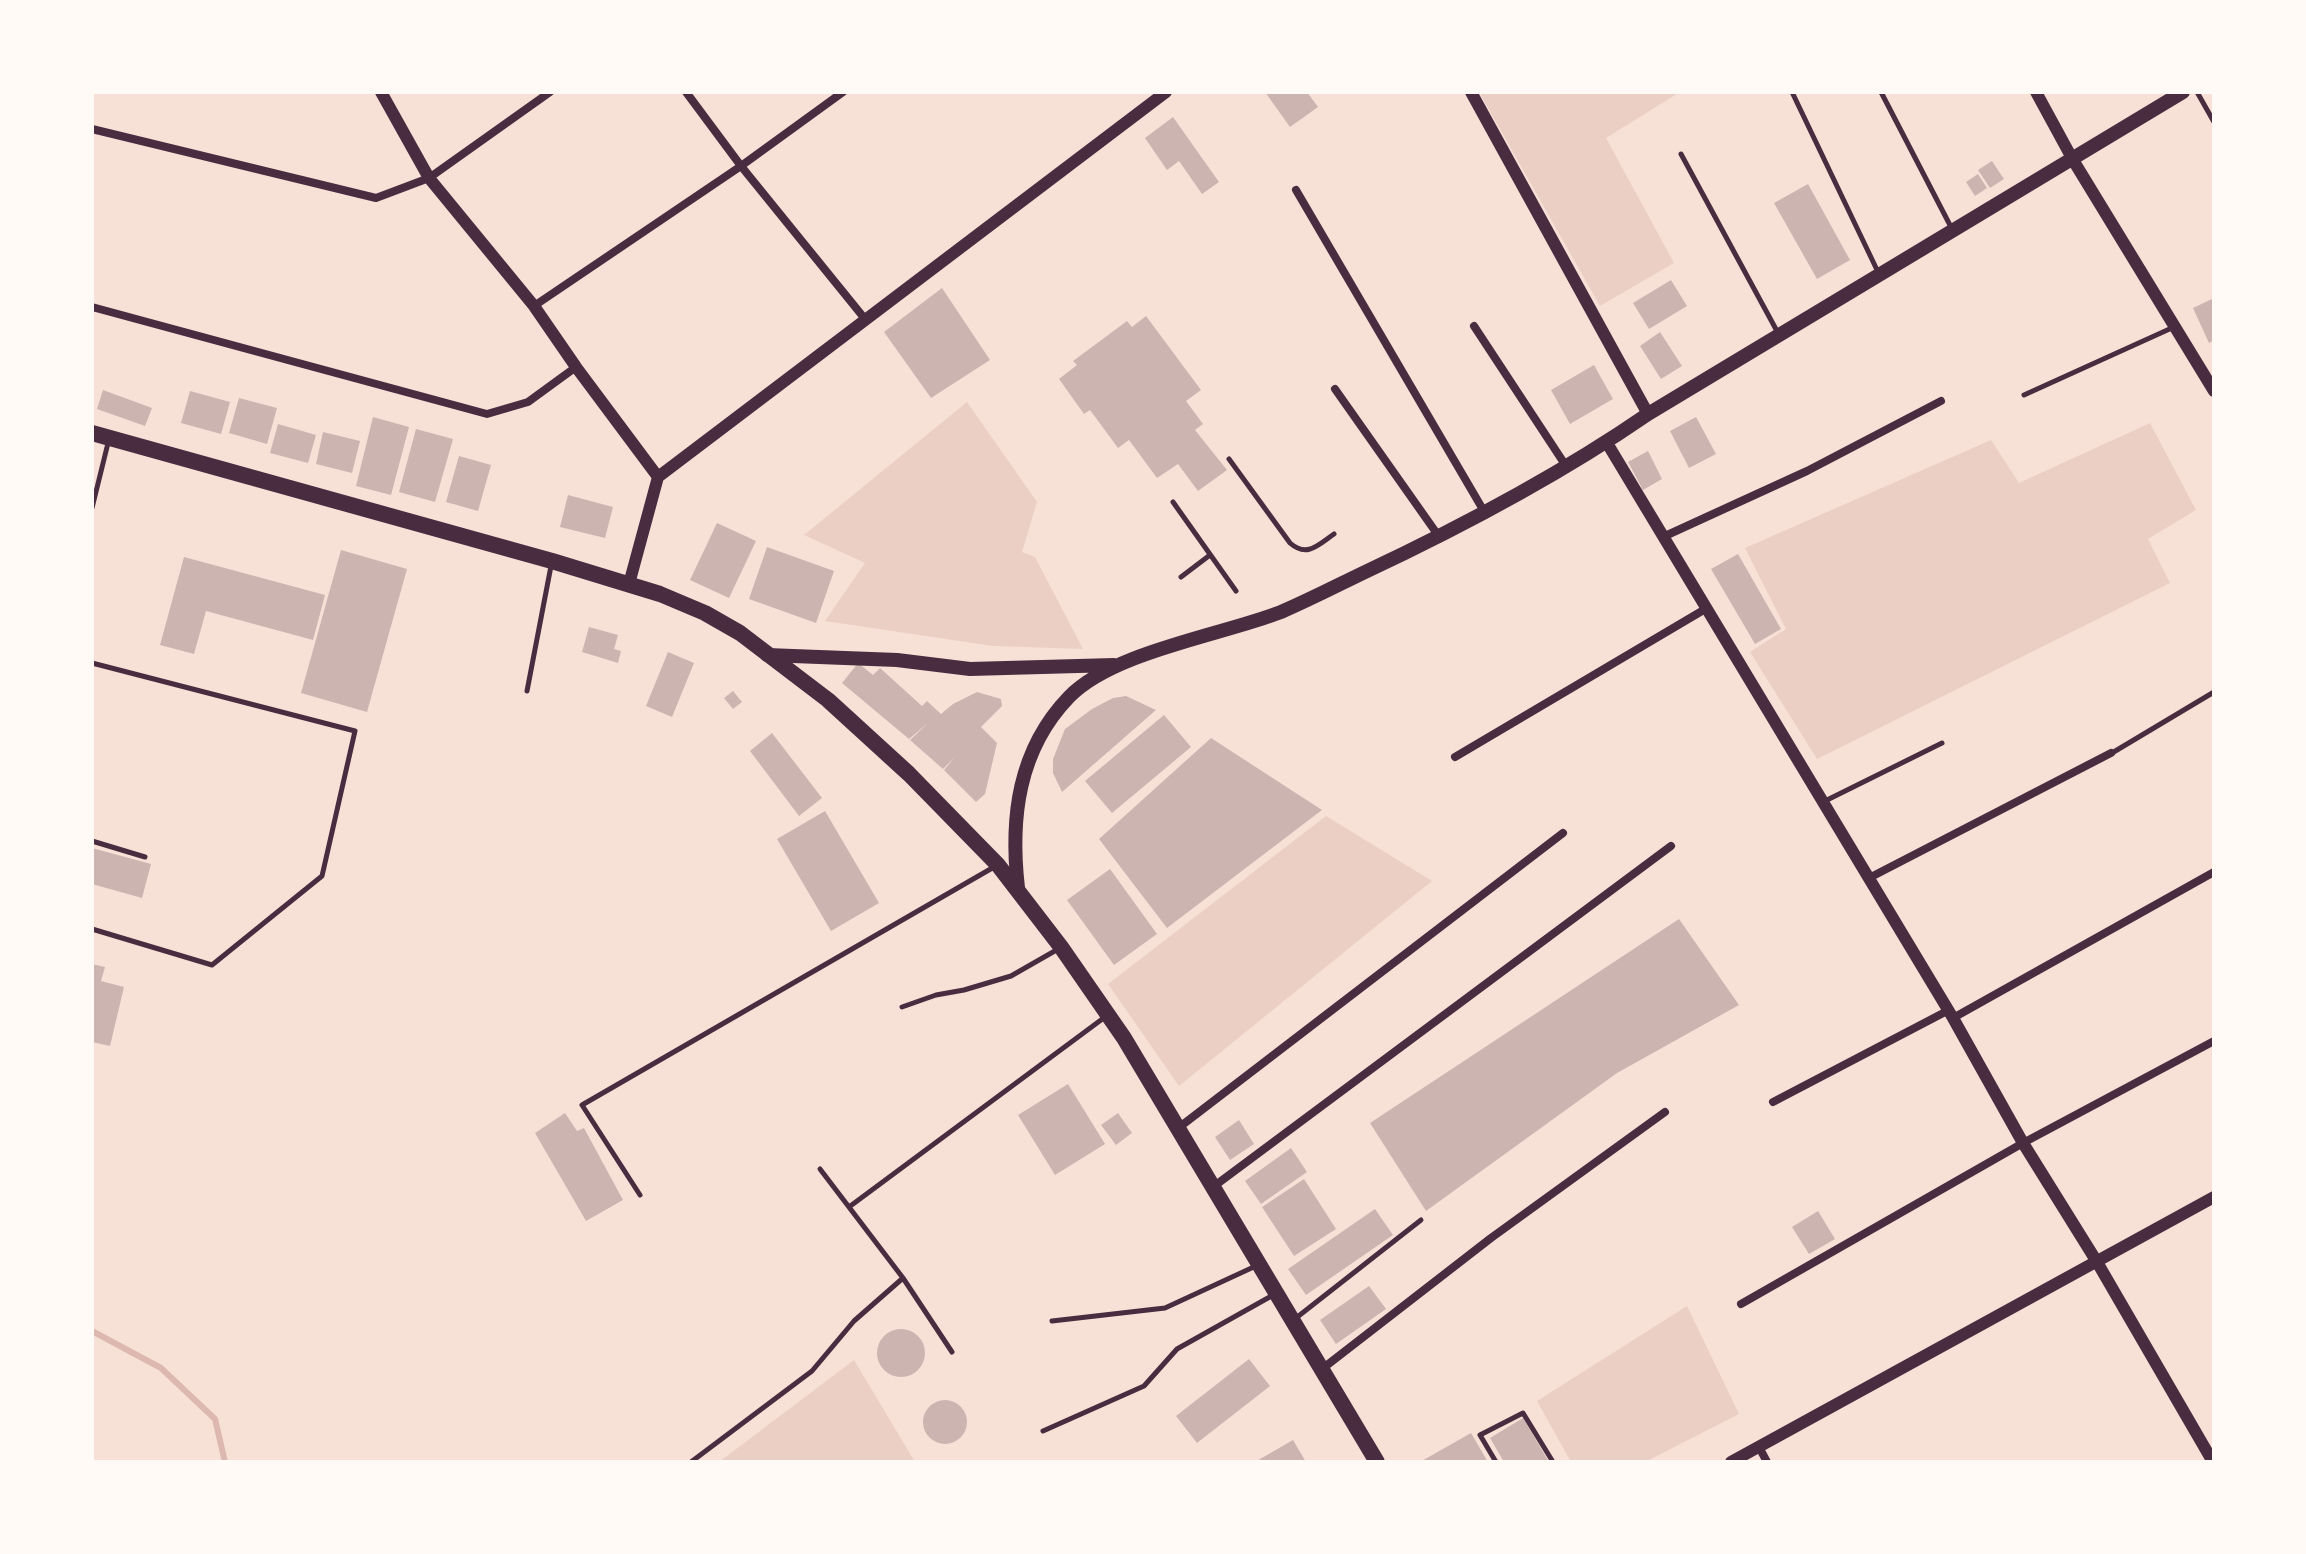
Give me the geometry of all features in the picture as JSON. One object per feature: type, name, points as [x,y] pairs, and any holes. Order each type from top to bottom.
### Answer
[{"type":"main road","points":[[1018,888],[1014,848],[1016,807],[1033,749],[1069,697],[1088,681],[1118,665],[1279,612],[1440,538],[1607,443],[1648,414],[2183,92]]},
{"type":"main road","points":[[92,433],[660,594],[705,613],[740,633],[828,700],[870,737],[998,865],[1061,947],[1177,1129],[1377,1462]]},
{"type":"main road","points":[[767,655],[897,660],[970,669],[1118,665]]},
{"type":"street","points":[[381,92],[429,178],[534,306],[658,477]]},
{"type":"street","points":[[92,129],[376,198],[429,178],[550,92]]},
{"type":"street","points":[[686,92],[741,166],[865,319]]},
{"type":"street","points":[[534,306],[741,166],[843,92]]},
{"type":"street","points":[[629,584],[658,477],[1166,92]]},
{"type":"street","points":[[1471,92],[1648,414]]},
{"type":"street","points":[[2036,92],[2073,160],[2214,391]]},
{"type":"street","points":[[1296,190],[1485,513]]},
{"type":"street","points":[[92,307],[487,414],[528,402],[576,367]]},
{"type":"street","points":[[1474,326],[1566,466]]},
{"type":"street","points":[[1335,389],[1440,538]]},
{"type":"street","points":[[1665,536],[1807,471],[1941,401]]},
{"type":"street","points":[[1607,443],[1951,1014],[2023,1143],[2097,1262],[2213,1462]]},
{"type":"street","points":[[1455,757],[1707,608]]},
{"type":"street","points":[[1869,878],[2111,753]]},
{"type":"street","points":[[1177,1129],[1563,833]]},
{"type":"street","points":[[1213,1188],[1671,846]]},
{"type":"street","points":[[1773,1102],[1951,1014],[2214,872]]},
{"type":"street","points":[[1741,1304],[2023,1143],[2214,1041]]},
{"type":"street","points":[[1322,1369],[1491,1238],[1665,1112]]},
{"type":"street","points":[[1731,1462],[2214,1197]]},
{"type":"street","points":[[1759,1447],[1767,1462]]},
{"type":"lane","points":[[1792,92],[1880,276]]},
{"type":"lane","points":[[1881,92],[1954,232]]},
{"type":"lane","points":[[2197,92],[2214,122]]},
{"type":"lane","points":[[1681,154],[1780,336]]},
{"type":"lane","points":[[2024,395],[2175,326]]},
{"type":"lane","points":[[92,508],[109,438]]},
{"type":"lane","points":[[1229,459],[1298,551],[1308,552],[1334,534]]},
{"type":"lane","points":[[1173,502],[1236,591]]},
{"type":"lane","points":[[1181,577],[1210,555]]},
{"type":"lane","points":[[527,691],[552,561]]},
{"type":"lane","points":[[92,663],[355,731],[322,876],[212,965],[92,929]]},
{"type":"lane","points":[[2111,753],[2214,692]]},
{"type":"lane","points":[[1822,803],[1942,743]]},
{"type":"lane","points":[[92,841],[145,857]]},
{"type":"lane","points":[[640,1195],[582,1105],[998,865]]},
{"type":"lane","points":[[902,1007],[1011,976],[1061,947]]},
{"type":"lane","points":[[849,1207],[1107,1015]]},
{"type":"lane","points":[[820,1169],[903,1278],[952,1352]]},
{"type":"lane","points":[[1292,1322],[1421,1220]]},
{"type":"lane","points":[[1052,1321],[1165,1308],[1259,1265]]},
{"type":"lane","points":[[691,1462],[812,1371],[854,1321],[903,1278]]},
{"type":"lane","points":[[1043,1431],[1144,1386],[1177,1349],[1275,1293]]},
{"type":"lane","points":[[1496,1462],[1480,1435],[1523,1413],[1553,1462]]},
{"type":"shaded area","points":[[1479,92],[1680,92],[1606,138],[1674,263],[1600,306]]},
{"type":"shaded area","points":[[967,402],[1037,502],[1022,552],[1035,557],[1083,649],[993,646],[825,621],[865,563],[804,535]]},
{"type":"shaded area","points":[[2150,423],[2196,510],[2148,539],[2170,583],[1817,759],[1750,652],[1786,629],[1745,548],[1991,440],[2019,483]]},
{"type":"shaded area","points":[[1326,816],[1432,881],[1179,1086],[1108,984]]},
{"type":"shaded area","points":[[1687,1306],[1739,1414],[1645,1462],[1571,1462],[1537,1401]]},
{"type":"shaded area","points":[[854,1360],[915,1462],[719,1462]]},
{"type":"building","points":[[1265,92],[1307,92],[1318,107],[1290,127]]},
{"type":"building","points":[[1173,117],[1219,182],[1202,194],[1179,161],[1167,170],[1145,138]]},
{"type":"building","points":[[1992,161],[2004,179],[1990,188],[1978,170]]},
{"type":"building","points":[[1978,174],[1987,188],[1975,196],[1966,182]]},
{"type":"building","points":[[1808,184],[1850,260],[1817,279],[1774,203]]},
{"type":"building","points":[[1671,280],[1687,306],[1649,329],[1633,303]]},
{"type":"building","points":[[942,288],[990,360],[931,398],[884,332]]},
{"type":"building","points":[[2214,298],[2214,340],[2209,343],[2193,308]]},
{"type":"building","points":[[1146,316],[1201,390],[1186,401],[1203,424],[1195,430],[1227,470],[1198,491],[1178,464],[1157,478],[1129,440],[1118,448],[1090,410],[1084,414],[1059,379],[1077,365],[1073,361],[1127,321],[1132,327]]},
{"type":"building","points":[[1660,332],[1682,366],[1661,379],[1640,346]]},
{"type":"building","points":[[1594,365],[1613,399],[1570,424],[1551,390]]},
{"type":"building","points":[[103,390],[152,408],[145,426],[97,409]]},
{"type":"building","points":[[190,391],[230,402],[221,434],[181,423]]},
{"type":"building","points":[[239,398],[277,408],[267,444],[229,433]]},
{"type":"building","points":[[373,417],[409,427],[391,495],[356,486]]},
{"type":"building","points":[[1696,417],[1716,454],[1689,468],[1670,431]]},
{"type":"building","points":[[278,424],[316,435],[308,463],[270,453]]},
{"type":"building","points":[[416,429],[453,439],[435,502],[399,492]]},
{"type":"building","points":[[323,432],[360,441],[352,473],[316,464]]},
{"type":"building","points":[[1648,451],[1662,479],[1643,490],[1628,462]]},
{"type":"building","points":[[459,456],[491,465],[478,511],[446,502]]},
{"type":"building","points":[[568,495],[613,507],[605,538],[560,527]]},
{"type":"building","points":[[717,523],[756,541],[729,598],[690,580]]},
{"type":"building","points":[[767,547],[834,571],[816,623],[749,599]]},
{"type":"building","points":[[341,550],[407,569],[367,712],[301,693]]},
{"type":"building","points":[[1738,554],[1781,629],[1755,644],[1711,569]]},
{"type":"building","points":[[184,557],[325,595],[313,640],[206,611],[194,654],[160,645]]},
{"type":"building","points":[[589,627],[618,635],[614,649],[621,651],[618,663],[582,652]]},
{"type":"building","points":[[668,652],[694,663],[672,717],[646,706]]},
{"type":"building","points":[[858,663],[873,675],[880,668],[922,706],[927,701],[941,714],[977,692],[1001,699],[1002,706],[981,727],[997,743],[985,794],[976,802],[944,770],[955,757],[943,769],[910,740],[928,723],[909,739],[842,683]]},
{"type":"building","points":[[733,691],[742,702],[733,709],[724,698]]},
{"type":"building","points":[[1126,696],[1156,710],[1062,792],[1053,773],[1053,759],[1065,729],[1092,709],[1113,698]]},
{"type":"building","points":[[1164,715],[1191,747],[1112,813],[1085,781]]},
{"type":"building","points":[[772,733],[822,798],[799,816],[750,751]]},
{"type":"building","points":[[1211,738],[1322,810],[1167,928],[1099,839]]},
{"type":"building","points":[[825,811],[879,903],[831,931],[777,839]]},
{"type":"building","points":[[92,848],[151,864],[142,898],[92,884]]},
{"type":"building","points":[[1110,869],[1157,934],[1114,965],[1067,900]]},
{"type":"building","points":[[1679,919],[1739,1005],[1617,1073],[1426,1211],[1370,1123]]},
{"type":"building","points":[[92,964],[105,967],[101,981],[124,987],[110,1046],[92,1042]]},
{"type":"building","points":[[1068,1084],[1105,1144],[1055,1175],[1018,1115]]},
{"type":"building","points":[[565,1113],[577,1131],[584,1128],[623,1200],[586,1221],[535,1133]]},
{"type":"building","points":[[1118,1113],[1132,1133],[1116,1145],[1101,1125]]},
{"type":"building","points":[[1239,1120],[1254,1144],[1230,1160],[1215,1137]]},
{"type":"building","points":[[1291,1148],[1307,1172],[1261,1204],[1245,1181]]},
{"type":"building","points":[[1304,1179],[1336,1229],[1294,1256],[1262,1207]]},
{"type":"building","points":[[1375,1209],[1393,1235],[1306,1295],[1288,1269]]},
{"type":"building","points":[[1818,1211],[1835,1239],[1809,1254],[1792,1227]]},
{"type":"building","points":[[1369,1286],[1386,1309],[1336,1344],[1320,1320]]},
{"type":"building","points":[[901,1329],[918,1336],[925,1353],[918,1370],[901,1377],[884,1370],[877,1353],[884,1336]]},
{"type":"building","points":[[1249,1359],[1270,1386],[1197,1443],[1176,1416]]},
{"type":"building","points":[[945,1400],[961,1406],[967,1422],[961,1438],[945,1444],[929,1438],[923,1422],[929,1406]]},
{"type":"building","points":[[1523,1418],[1549,1462],[1504,1462],[1490,1438]]},
{"type":"building","points":[[1471,1433],[1488,1462],[1420,1462]]},
{"type":"building","points":[[1293,1440],[1306,1462],[1255,1462]]},
{"type":"waterway","points":[[92,1331],[161,1368],[215,1419],[225,1462]]}]
